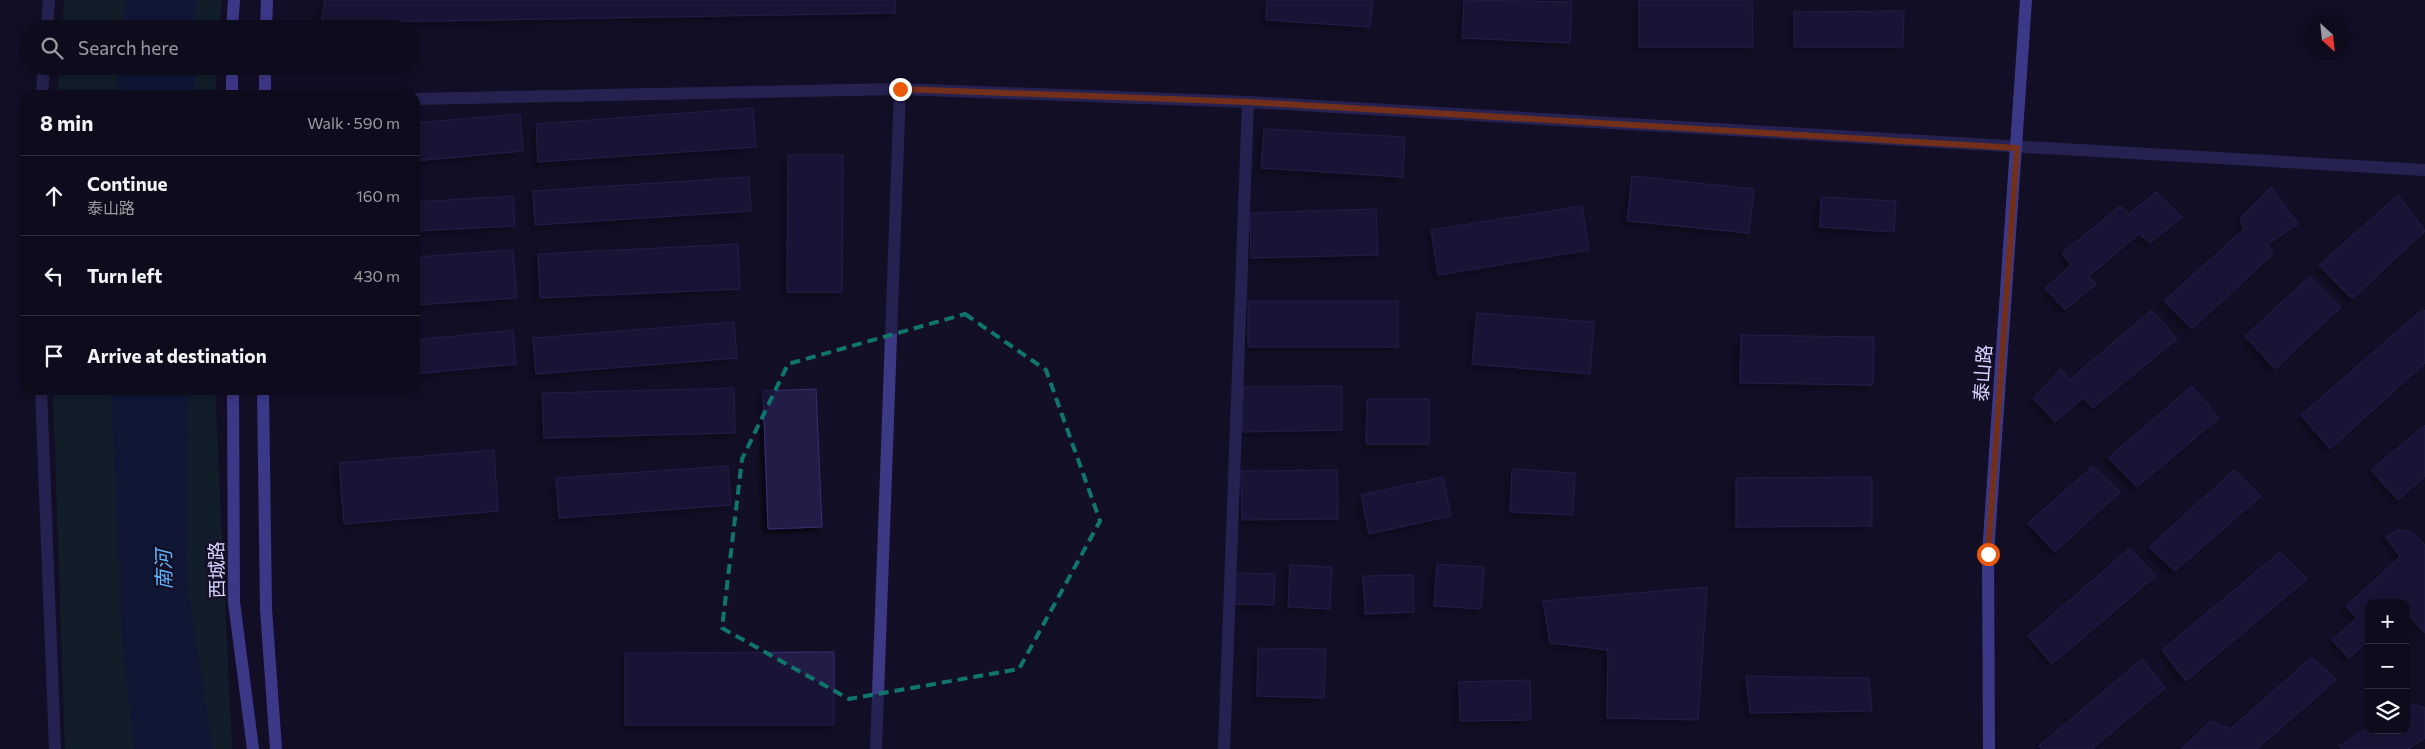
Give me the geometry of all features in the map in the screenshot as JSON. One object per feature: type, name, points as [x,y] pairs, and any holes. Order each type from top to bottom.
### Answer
[{"type":"main road","points":[[233,20],[234,0]]},
{"type":"main road","points":[[266,20],[267,0]]},
{"type":"main road","name":"泰山路","points":[[1989,749],[1988,554],[2026,0]]},
{"type":"main road","points":[[232,75],[232,90]]},
{"type":"main road","points":[[265,75],[265,90]]},
{"type":"main road","name":"西城路","points":[[234,395],[234,602],[253,749]]},
{"type":"main road","points":[[264,395],[266,609],[276,749]]},
{"type":"street","points":[[48,20],[49,0]]},
{"type":"street","points":[[42,90],[43,75]]},
{"type":"street","points":[[420,99],[900,89],[1248,102],[2017,148],[2425,170]]},
{"type":"street","points":[[876,749],[900,89]]},
{"type":"street","points":[[1224,749],[1248,102]]},
{"type":"street","points":[[41,395],[55,749]]},
{"type":"highlighted area","points":[[965,314],[1046,370],[1100,521],[1019,669],[849,699],[722,628],[742,459],[788,364]]},
{"type":"green space","points":[[64,0],[222,0],[221,20],[63,20]]},
{"type":"green space","points":[[58,75],[216,75],[216,90],[57,90]]},
{"type":"green space","points":[[53,395],[215,395],[232,749],[65,749]]},
{"type":"water","points":[[125,0],[197,0],[196,20],[123,20]]},
{"type":"water","points":[[117,75],[196,75],[195,90],[116,90]]},
{"type":"water","name":"南河","points":[[111,395],[189,395],[186,575],[213,749],[134,749],[122,640]]},
{"type":"building","points":[[325,0],[896,0],[895,13],[420,21],[322,20]]},
{"type":"building","points":[[1267,0],[1373,0],[1370,27],[1266,20]]},
{"type":"building","points":[[1464,0],[1572,2],[1570,43],[1462,38]]},
{"type":"building","points":[[1639,0],[1752,0],[1753,47],[1639,47]]},
{"type":"building","points":[[1904,11],[1903,47],[1794,47],[1794,12]]},
{"type":"building","points":[[753,108],[756,147],[538,162],[536,124]]},
{"type":"building","points":[[520,114],[523,151],[420,161],[420,123]]},
{"type":"building","points":[[1264,129],[1405,137],[1403,177],[1261,168]]},
{"type":"building","points":[[788,155],[843,155],[842,292],[787,292]]},
{"type":"building","points":[[1632,176],[1754,189],[1749,233],[1627,221]]},
{"type":"building","points":[[749,177],[751,211],[535,225],[533,191]]},
{"type":"building","points":[[2271,187],[2298,224],[2268,244],[2273,254],[2192,329],[2164,301],[2244,229],[2240,218]]},
{"type":"building","points":[[2156,192],[2182,217],[2150,243],[2139,234],[2088,277],[2096,284],[2065,310],[2045,288],[2071,265],[2062,253],[2120,206],[2129,214]]},
{"type":"building","points":[[2398,195],[2425,231],[2352,299],[2319,265]]},
{"type":"building","points":[[513,196],[515,226],[420,231],[420,202]]},
{"type":"building","points":[[1821,197],[1896,201],[1894,232],[1820,227]]},
{"type":"building","points":[[1582,206],[1589,250],[1438,275],[1431,230]]},
{"type":"building","points":[[1376,209],[1378,255],[1251,258],[1250,213]]},
{"type":"building","points":[[738,244],[740,289],[540,298],[538,254]]},
{"type":"building","points":[[513,250],[517,298],[420,305],[420,257]]},
{"type":"building","points":[[2310,276],[2341,307],[2275,369],[2245,336]]},
{"type":"building","points":[[1248,301],[1398,301],[1398,347],[1248,347]]},
{"type":"building","points":[[2423,309],[2425,311],[2425,363],[2330,449],[2301,415]]},
{"type":"building","points":[[2152,310],[2177,339],[2093,408],[2083,398],[2055,422],[2033,398],[2061,369],[2069,380]]},
{"type":"building","points":[[1477,313],[1594,322],[1590,374],[1472,364]]},
{"type":"building","points":[[734,322],[737,358],[536,374],[533,338]]},
{"type":"building","points":[[513,330],[516,364],[420,374],[420,339]]},
{"type":"building","points":[[1741,335],[1874,337],[1873,385],[1740,383]]},
{"type":"building","points":[[1342,386],[1342,430],[1243,432],[1243,387]]},
{"type":"building","points":[[2192,386],[2219,418],[2137,487],[2108,458]]},
{"type":"building","points":[[734,388],[735,433],[544,438],[542,393]]},
{"type":"building","points":[[816,389],[822,527],[768,529],[763,391]]},
{"type":"building","points":[[1367,399],[1429,399],[1429,444],[1366,444]]},
{"type":"building","points":[[2425,425],[2425,476],[2398,500],[2371,470]]},
{"type":"building","points":[[494,450],[498,511],[344,524],[339,463]]},
{"type":"building","points":[[728,466],[731,505],[559,518],[556,478]]},
{"type":"building","points":[[2093,466],[2120,492],[2055,552],[2028,523]]},
{"type":"building","points":[[1512,469],[1575,473],[1573,515],[1510,512]]},
{"type":"building","points":[[1337,470],[1338,519],[1242,520],[1241,471]]},
{"type":"building","points":[[2234,470],[2261,496],[2175,571],[2149,547]]},
{"type":"building","points":[[1443,477],[1451,516],[1369,534],[1361,495]]},
{"type":"building","points":[[1872,477],[1872,526],[1736,527],[1736,478]]},
{"type":"building","points":[[2397,530],[2412,532],[2425,545],[2425,633],[2410,617],[2410,599],[2365,599],[2365,644],[2349,658],[2332,640],[2357,618],[2346,606],[2400,557],[2386,537]]},
{"type":"building","points":[[2130,548],[2156,576],[2052,664],[2028,636]]},
{"type":"building","points":[[2280,552],[2307,579],[2186,681],[2162,650]]},
{"type":"building","points":[[1437,564],[1484,567],[1481,609],[1434,606]]},
{"type":"building","points":[[1290,565],[1332,567],[1330,609],[1288,607]]},
{"type":"building","points":[[1235,573],[1275,574],[1274,605],[1234,604]]},
{"type":"building","points":[[1413,575],[1414,612],[1365,614],[1363,576]]},
{"type":"building","points":[[1707,587],[1698,720],[1607,718],[1608,650],[1550,643],[1543,601]]},
{"type":"building","points":[[1258,648],[1326,649],[1324,698],[1257,696]]},
{"type":"building","points":[[834,652],[834,725],[625,725],[625,653]]},
{"type":"building","points":[[2312,657],[2336,680],[2257,749],[2181,749],[2211,721],[2230,729]]},
{"type":"building","points":[[2142,659],[2165,688],[2092,749],[2042,749],[2039,746]]},
{"type":"building","points":[[1746,676],[1869,678],[1872,711],[1750,713]]},
{"type":"building","points":[[1530,680],[1531,720],[1460,721],[1459,682]]},
{"type":"building","points":[[2410,703],[2425,708],[2425,738],[2408,749],[2342,749],[2339,746],[2365,730],[2365,734],[2410,734]]},
{"type":"route","points":[[900,89],[1248,102],[2017,148],[1988,554]]}]
